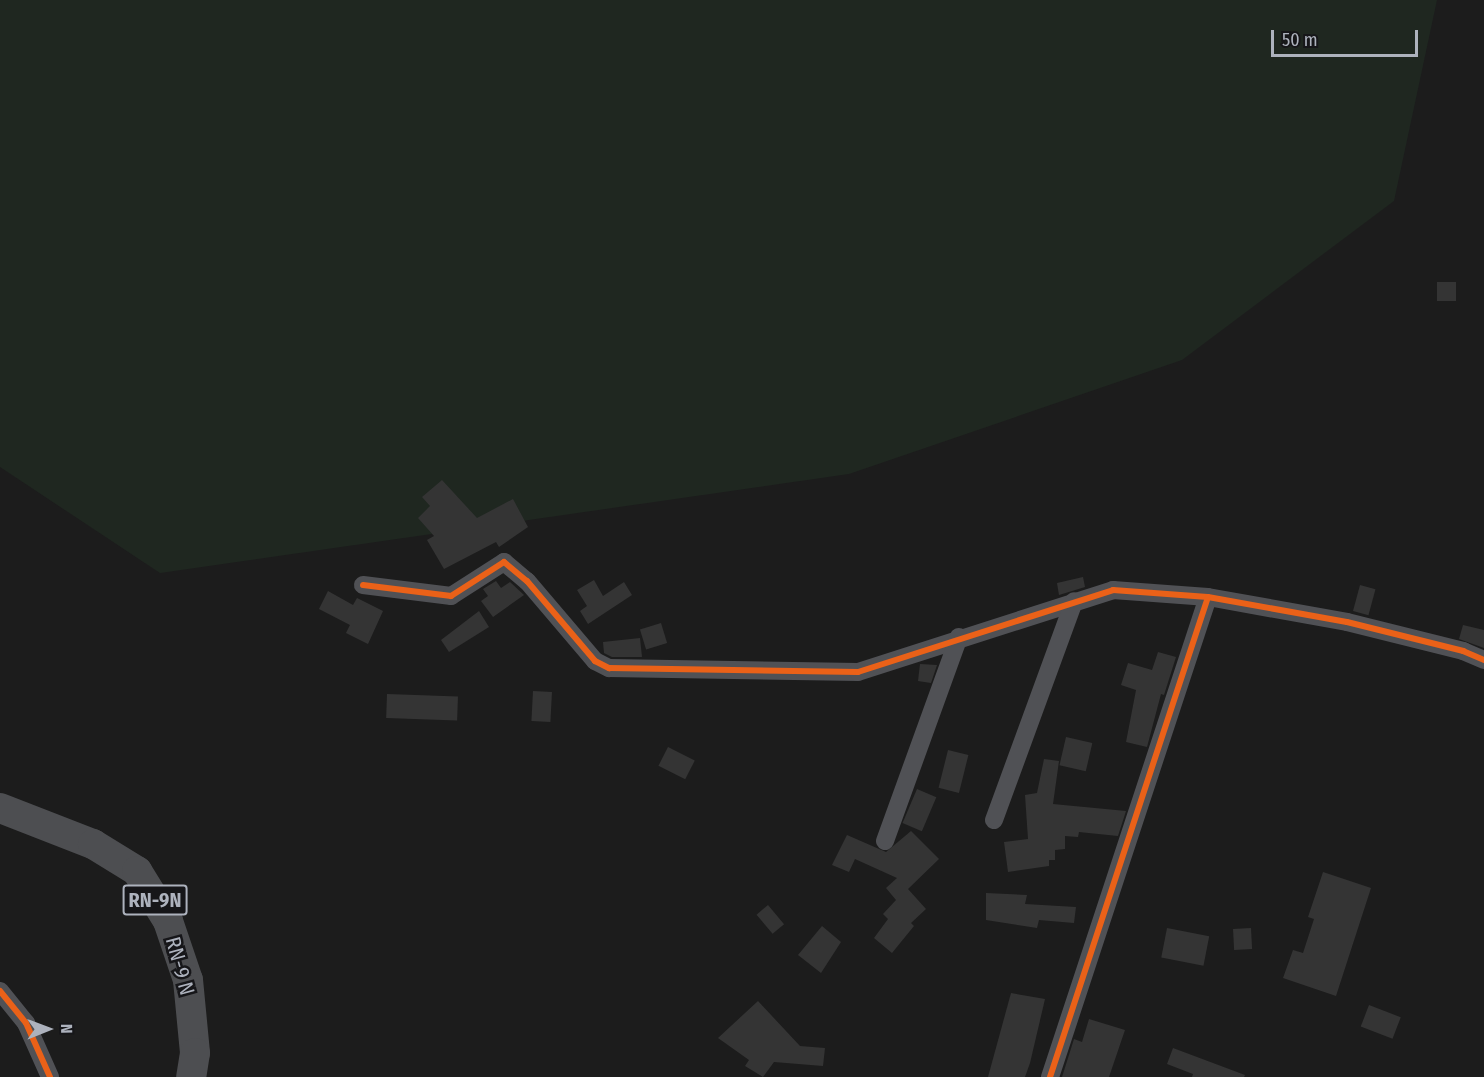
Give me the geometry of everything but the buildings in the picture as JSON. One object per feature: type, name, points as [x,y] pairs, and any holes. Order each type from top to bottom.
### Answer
[{"type":"main road","name":"RN-9 N","points":[[0,808],[93,844],[137,871],[168,921],[188,980],[195,1053],[191,1077]]},
{"type":"street","points":[[363,585],[451,596],[504,562],[527,581],[596,662],[609,668],[844,674],[1113,590],[1208,597],[1347,622],[1463,651],[1484,660]]},
{"type":"street","points":[[1050,1077],[1208,597]]},
{"type":"street","points":[[994,820],[1074,601]]},
{"type":"street","points":[[885,841],[959,638]]},
{"type":"street","points":[[0,991],[26,1023],[50,1077]]},
{"type":"shaded area","points":[[0,0],[1437,0],[1394,201],[1182,360],[849,474],[160,573],[0,467]]},
{"type":"cycle path","points":[[363,585],[451,596],[504,562],[527,581],[595,661],[609,668],[858,672],[1113,590],[1208,597],[1347,622],[1463,651],[1484,660]]},
{"type":"cycle path","points":[[1050,1077],[1208,597]]},
{"type":"cycle path","points":[[0,991],[26,1023],[50,1077]]}]
